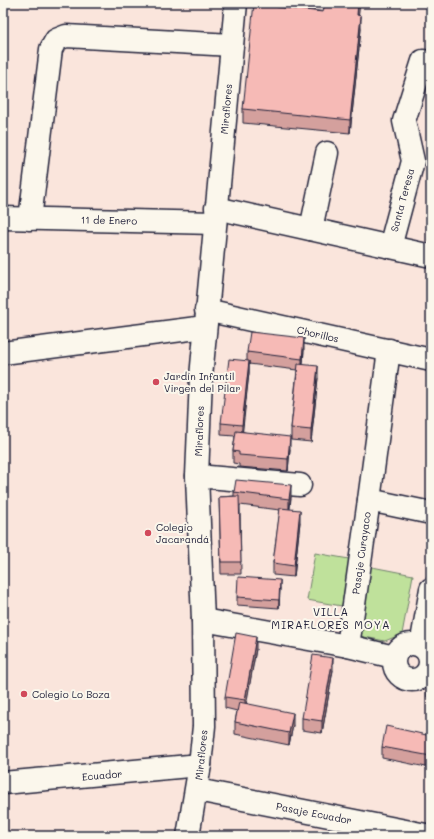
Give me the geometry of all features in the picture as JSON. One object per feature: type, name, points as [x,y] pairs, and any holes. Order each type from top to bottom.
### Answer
[{"type":"street","name":"Miraflores","points":[[188,836],[197,790],[204,726],[203,620],[197,476],[201,377],[205,318],[236,3]]},
{"type":"street","points":[[30,219],[51,48],[56,40],[66,36],[232,45]]},
{"type":"street","name":"Santa Teresa","points":[[390,247],[413,161],[404,121],[427,62]]},
{"type":"street","points":[[310,229],[327,153]]},
{"type":"street","name":"11 de Enero","points":[[3,218],[30,219],[216,216],[310,229],[431,256]]},
{"type":"street","name":"Chorillos","points":[[3,354],[205,318],[389,350],[431,360]]},
{"type":"street","points":[[369,500],[389,350]]},
{"type":"street","points":[[197,476],[300,485]]},
{"type":"street","name":"Pasaje Curayaco","points":[[348,646],[369,500],[431,513]]},
{"type":"street","points":[[421,646],[431,590]]},
{"type":"street","points":[[203,620],[348,646],[394,657]]},
{"type":"street","points":[[415,644],[421,646],[426,651],[430,668],[418,679],[406,679],[398,675],[394,665],[394,657],[402,648],[408,645],[415,644]]},
{"type":"street","name":"Ecuador","points":[[3,783],[200,765]]},
{"type":"street","name":"Pasaje Ecuador","points":[[197,790],[431,836]]},
{"type":"green space","points":[[286,3],[321,3],[320,8]]},
{"type":"green space","points":[[315,553],[349,559],[342,606],[307,600]]},
{"type":"green space","points":[[367,566],[413,575],[402,634],[385,641],[354,635]]},
{"type":"building","points":[[254,3],[278,3],[277,7],[323,12],[325,3],[358,3],[357,15],[361,16],[350,120],[243,109]]},
{"type":"building","points":[[250,332],[304,338],[302,359],[247,352]]},
{"type":"building","points":[[229,359],[249,361],[242,425],[221,423]]},
{"type":"building","points":[[298,364],[318,366],[311,430],[291,428]]},
{"type":"building","points":[[236,431],[290,437],[288,459],[239,455],[239,452],[233,451]]},
{"type":"building","points":[[236,480],[291,485],[289,499],[234,492]]},
{"type":"building","points":[[239,496],[241,562],[221,562],[219,497]]},
{"type":"building","points":[[280,508],[300,510],[294,566],[273,563]]},
{"type":"building","points":[[238,577],[280,580],[279,600],[237,597]]},
{"type":"building","points":[[236,633],[256,637],[245,700],[225,697]]},
{"type":"building","points":[[313,655],[333,658],[322,721],[302,718]]},
{"type":"building","points":[[431,666],[431,687],[427,686]]},
{"type":"building","points":[[239,702],[293,713],[289,733],[235,722]]},
{"type":"building","points":[[386,726],[431,736],[431,756],[382,747]]},
{"type":"place","name":"Jardín Infantil Virgen del Pilar","points":[[156,382]]},
{"type":"place","name":"Colegio Jacarandá","points":[[148,533]]},
{"type":"place","name":"Colegio Lo Boza","points":[[24,694]]},
{"type":"district","name":"VILLA MIRAFLORES MOYA","points":[[331,617]]}]
